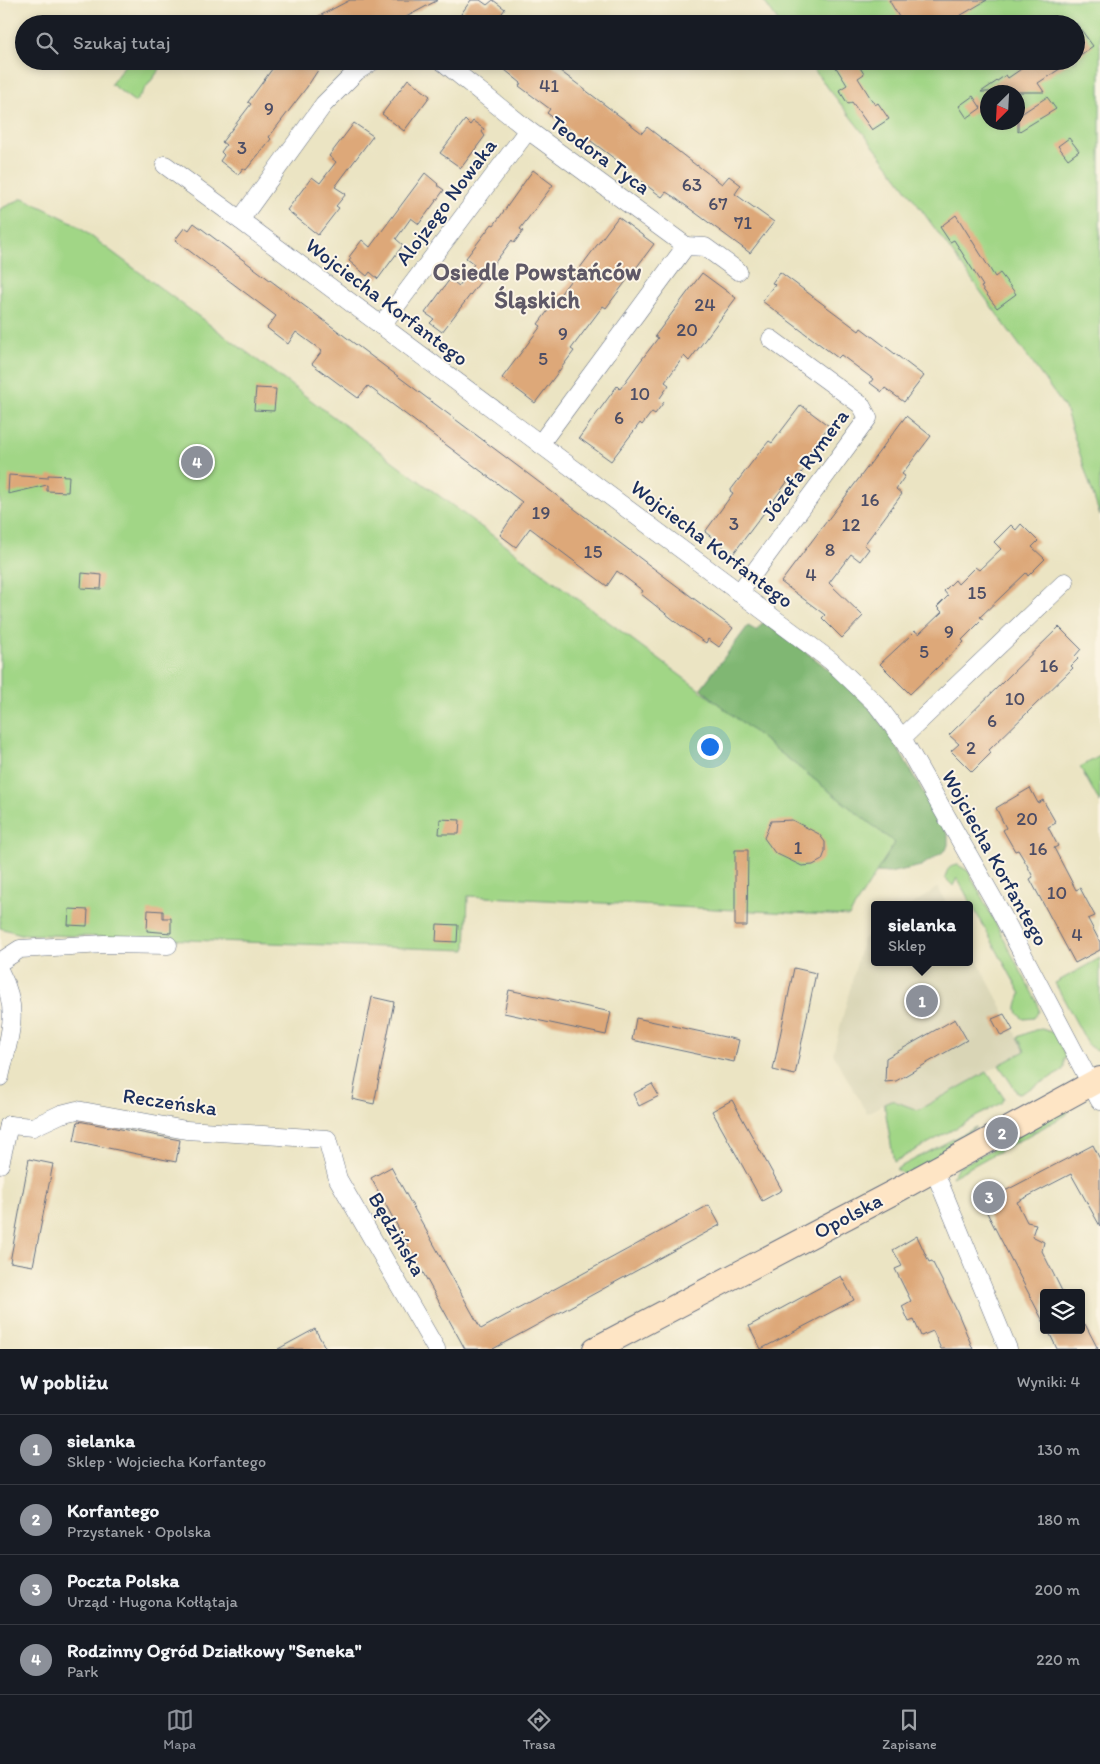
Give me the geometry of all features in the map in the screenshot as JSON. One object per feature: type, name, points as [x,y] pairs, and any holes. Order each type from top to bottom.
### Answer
[{"type":"street","points":[[240,220],[324,104],[359,70]]},
{"type":"street","name":"Teodora Tyca","points":[[453,70],[528,130],[686,246],[705,247],[738,271]]},
{"type":"street","name":"Alojzego Nowaka","points":[[380,326],[528,130]]},
{"type":"street","name":"Wojciecha Korfantego","points":[[165,165],[831,661],[855,683],[877,705],[902,738],[999,909],[1097,1088]]},
{"type":"street","points":[[540,444],[686,246]]},
{"type":"street","name":"Józefa Rymera","points":[[739,593],[868,418],[861,405],[771,339]]},
{"type":"street","points":[[902,738],[1065,582]]},
{"type":"street","points":[[0,962],[20,949],[104,944],[168,945]]},
{"type":"street","points":[[0,972],[7,985],[12,1003],[12,1019],[0,1077]]},
{"type":"street","name":"Opolska","points":[[595,1349],[934,1170],[1097,1088]]},
{"type":"street","name":"Reczeńska","points":[[5,1122],[33,1127],[61,1114],[77,1110],[186,1130],[328,1139]]},
{"type":"street","points":[[0,1164],[5,1122]]},
{"type":"street","name":"Będzińska","points":[[328,1139],[338,1179],[436,1349]]},
{"type":"street","points":[[934,1170],[1008,1349]]},
{"type":"shaded area","points":[[938,887],[945,901],[918,901]]},
{"type":"shaded area","points":[[871,933],[871,966],[973,966],[973,953],[1025,1051],[918,1110],[891,1100],[867,1113],[833,1054],[863,939]]},
{"type":"green space","points":[[763,0],[1100,0],[1100,516],[1065,408],[899,179],[814,70],[1085,70],[1085,15],[774,15]]},
{"type":"green space","points":[[121,70],[159,70],[135,102],[111,84]]},
{"type":"green space","points":[[23,198],[72,222],[716,702],[895,843],[849,916],[468,896],[466,950],[21,934],[0,928],[0,209]]},
{"type":"green space","points":[[764,621],[823,665],[869,707],[888,732],[948,835],[946,850],[921,866],[889,873],[876,872],[895,843],[716,702],[701,688],[748,626],[757,631]]},
{"type":"green space","points":[[1100,756],[1100,803],[1080,767]]},
{"type":"green space","points":[[958,865],[968,871],[1038,1004],[1039,1011],[1034,1018],[1024,1019],[1018,1014],[1017,1005],[1021,994],[973,907],[973,901],[970,901],[957,878],[953,886],[945,878],[949,868]]},
{"type":"green space","points":[[1100,958],[1100,1050],[1095,1050],[1089,1046],[1055,983]]},
{"type":"green space","points":[[1042,1029],[1054,1033],[1067,1058],[1064,1059],[1064,1068],[1061,1072],[1020,1094],[999,1065],[1025,1051],[1018,1037]]},
{"type":"green space","points":[[987,1072],[1004,1098],[1001,1103],[894,1162],[884,1103],[891,1100],[918,1110]]},
{"type":"green space","points":[[1068,1108],[1066,1115],[952,1177],[957,1168]]},
{"type":"green space","points":[[976,1127],[949,1150],[904,1175],[896,1169]]},
{"type":"building","points":[[350,0],[438,0],[410,15],[321,15]]},
{"type":"building","points":[[471,0],[480,0],[487,5],[493,0],[505,9],[501,15],[460,15]]},
{"type":"building","points":[[889,0],[987,0],[961,15],[898,15]]},
{"type":"building","points":[[1085,35],[1093,46],[1085,52]]},
{"type":"building","points":[[271,70],[318,70],[269,137],[271,139],[246,170],[243,168],[238,175],[220,161],[224,155],[221,152],[226,145],[222,142],[251,104],[248,102]]},
{"type":"building","points":[[505,70],[559,70],[642,133],[647,127],[722,184],[729,176],[741,185],[735,194],[774,222],[750,253],[674,197],[666,192],[662,197],[587,138],[583,143],[574,133],[547,113],[550,109],[519,86],[521,83]]},
{"type":"building","points":[[838,70],[862,70],[864,74],[858,78],[875,105],[878,103],[889,119],[872,130],[852,102],[848,104],[839,90],[847,85]]},
{"type":"building","points":[[1020,70],[1058,70],[1038,83],[1044,92],[1025,92],[1025,85],[991,85],[1006,75],[1008,78]]},
{"type":"building","points":[[408,79],[430,96],[404,131],[382,114]]},
{"type":"building","points":[[973,96],[980,109],[967,118],[959,106]]},
{"type":"building","points":[[1047,97],[1056,109],[1025,128],[1025,111]]},
{"type":"building","points":[[465,120],[470,125],[473,121],[484,129],[482,132],[485,136],[461,168],[440,153]]},
{"type":"building","points":[[354,123],[373,136],[335,187],[346,194],[336,206],[339,208],[318,235],[287,210],[312,177],[320,183],[336,162],[329,156]]},
{"type":"building","points":[[1069,138],[1079,151],[1068,159],[1058,146]]},
{"type":"building","points":[[533,170],[553,185],[520,229],[523,231],[514,243],[512,240],[442,332],[430,323],[434,319],[425,313],[450,279],[459,286],[474,264],[466,258],[492,224],[494,225]]},
{"type":"building","points":[[425,173],[444,190],[419,224],[411,218],[396,239],[403,245],[378,279],[370,272],[367,276],[349,261],[351,258],[349,257],[362,240],[370,247]]},
{"type":"building","points":[[956,215],[995,277],[1000,273],[1016,294],[997,308],[981,287],[983,286],[954,240],[950,242],[940,227]]},
{"type":"building","points":[[618,217],[654,244],[606,308],[603,306],[591,322],[571,349],[574,351],[535,403],[502,378],[541,326],[538,324]]},
{"type":"building","points":[[194,223],[733,628],[719,647],[708,639],[706,643],[680,625],[641,594],[643,591],[617,571],[607,586],[530,528],[516,547],[500,535],[522,502],[368,386],[358,398],[312,364],[322,351],[296,332],[288,344],[267,328],[276,316],[175,240],[185,227],[189,230]]},
{"type":"building","points":[[780,272],[859,331],[861,328],[924,376],[904,402],[885,388],[882,392],[870,383],[873,379],[841,355],[838,358],[762,301],[775,284],[772,283]]},
{"type":"building","points":[[702,273],[736,298],[689,361],[684,356],[665,382],[669,385],[660,398],[664,402],[655,414],[652,412],[642,425],[640,423],[611,461],[579,438],[617,386],[620,389],[658,338],[655,336]]},
{"type":"building","points":[[256,388],[276,389],[274,411],[254,410]]},
{"type":"building","points":[[801,405],[829,426],[800,465],[805,468],[795,481],[791,477],[733,554],[705,532],[733,493],[730,491],[769,441],[772,443]]},
{"type":"building","points":[[906,416],[931,436],[902,474],[905,476],[896,489],[902,494],[864,545],[869,549],[860,561],[851,554],[829,583],[863,616],[842,638],[822,618],[825,615],[781,582]]},
{"type":"building","points":[[9,475],[48,478],[48,475],[69,476],[68,492],[47,491],[47,485],[8,494]]},
{"type":"building","points":[[1021,524],[1038,541],[1032,547],[1045,559],[1028,576],[1026,573],[980,617],[983,619],[962,640],[964,642],[910,694],[880,664],[915,631],[919,634],[942,612],[937,607],[948,596],[944,591],[955,580],[958,584],[975,567],[979,570],[1001,549],[994,542],[1011,525],[1016,530]]},
{"type":"building","points":[[82,573],[102,575],[101,589],[81,588]]},
{"type":"building","points":[[1059,627],[1081,649],[1075,656],[1078,659],[1071,666],[1073,668],[989,750],[991,753],[972,772],[951,751],[959,744],[949,735]]},
{"type":"building","points":[[1030,788],[1038,803],[1043,800],[1056,823],[1048,827],[1058,846],[1054,848],[1076,890],[1080,888],[1095,916],[1088,919],[1100,942],[1100,950],[1075,963],[1030,879],[1033,877],[1026,863],[1018,850],[1015,851],[1003,830],[1006,828],[996,808]]},
{"type":"building","points":[[440,819],[460,820],[459,834],[439,834]]},
{"type":"building","points":[[792,820],[819,834],[825,842],[825,852],[822,860],[813,865],[802,866],[775,853],[764,838],[771,821]]},
{"type":"building","points":[[735,850],[748,850],[747,926],[735,926]]},
{"type":"building","points":[[69,909],[88,910],[87,926],[68,925]]},
{"type":"building","points":[[148,910],[163,911],[163,918],[171,918],[171,933],[147,931]]},
{"type":"building","points":[[437,924],[458,925],[457,942],[436,941]]},
{"type":"building","points":[[794,968],[816,973],[795,1075],[773,1070]]},
{"type":"building","points":[[509,990],[611,1012],[606,1035],[504,1013]]},
{"type":"building","points":[[372,997],[394,1002],[374,1104],[352,1099]]},
{"type":"building","points":[[1004,1014],[1013,1030],[1001,1036],[992,1019]]},
{"type":"building","points":[[636,1018],[739,1040],[734,1062],[632,1040]]},
{"type":"building","points":[[955,1019],[967,1040],[896,1081],[885,1082],[886,1058]]},
{"type":"building","points":[[652,1084],[659,1096],[639,1106],[633,1094]]},
{"type":"building","points":[[732,1100],[782,1190],[762,1201],[712,1111]]},
{"type":"building","points":[[78,1121],[180,1140],[176,1162],[74,1141]]},
{"type":"building","points":[[1093,1145],[1100,1159],[1100,1226],[1071,1174],[1017,1202],[1027,1222],[1036,1224],[1032,1236],[1044,1242],[1042,1251],[1061,1289],[1040,1289],[1040,1315],[982,1203]]},
{"type":"building","points":[[29,1159],[53,1164],[33,1266],[10,1262]]},
{"type":"building","points":[[391,1167],[481,1329],[709,1205],[720,1225],[493,1349],[465,1349],[371,1178]]},
{"type":"building","points":[[917,1236],[929,1262],[932,1261],[957,1311],[973,1349],[941,1349],[933,1331],[921,1336],[914,1320],[909,1322],[902,1306],[911,1301],[895,1269],[902,1266],[893,1250]]},
{"type":"building","points":[[841,1276],[854,1300],[761,1349],[749,1326]]},
{"type":"building","points":[[1085,1324],[1098,1349],[1057,1349],[1050,1334],[1085,1334]]},
{"type":"building","points":[[315,1329],[326,1349],[278,1349]]},
{"type":"place","name":"Rodzinny Ogród Działkowy \"Seneka\"","points":[[197,462]]},
{"type":"place","name":"sielanka","points":[[922,1001]]},
{"type":"place","name":"Korfantego","points":[[1002,1133]]},
{"type":"place","name":"Poczta Polska","points":[[989,1197]]},
{"type":"district","name":"Osiedle Powstańców Śląskich","points":[[537,286]]}]
